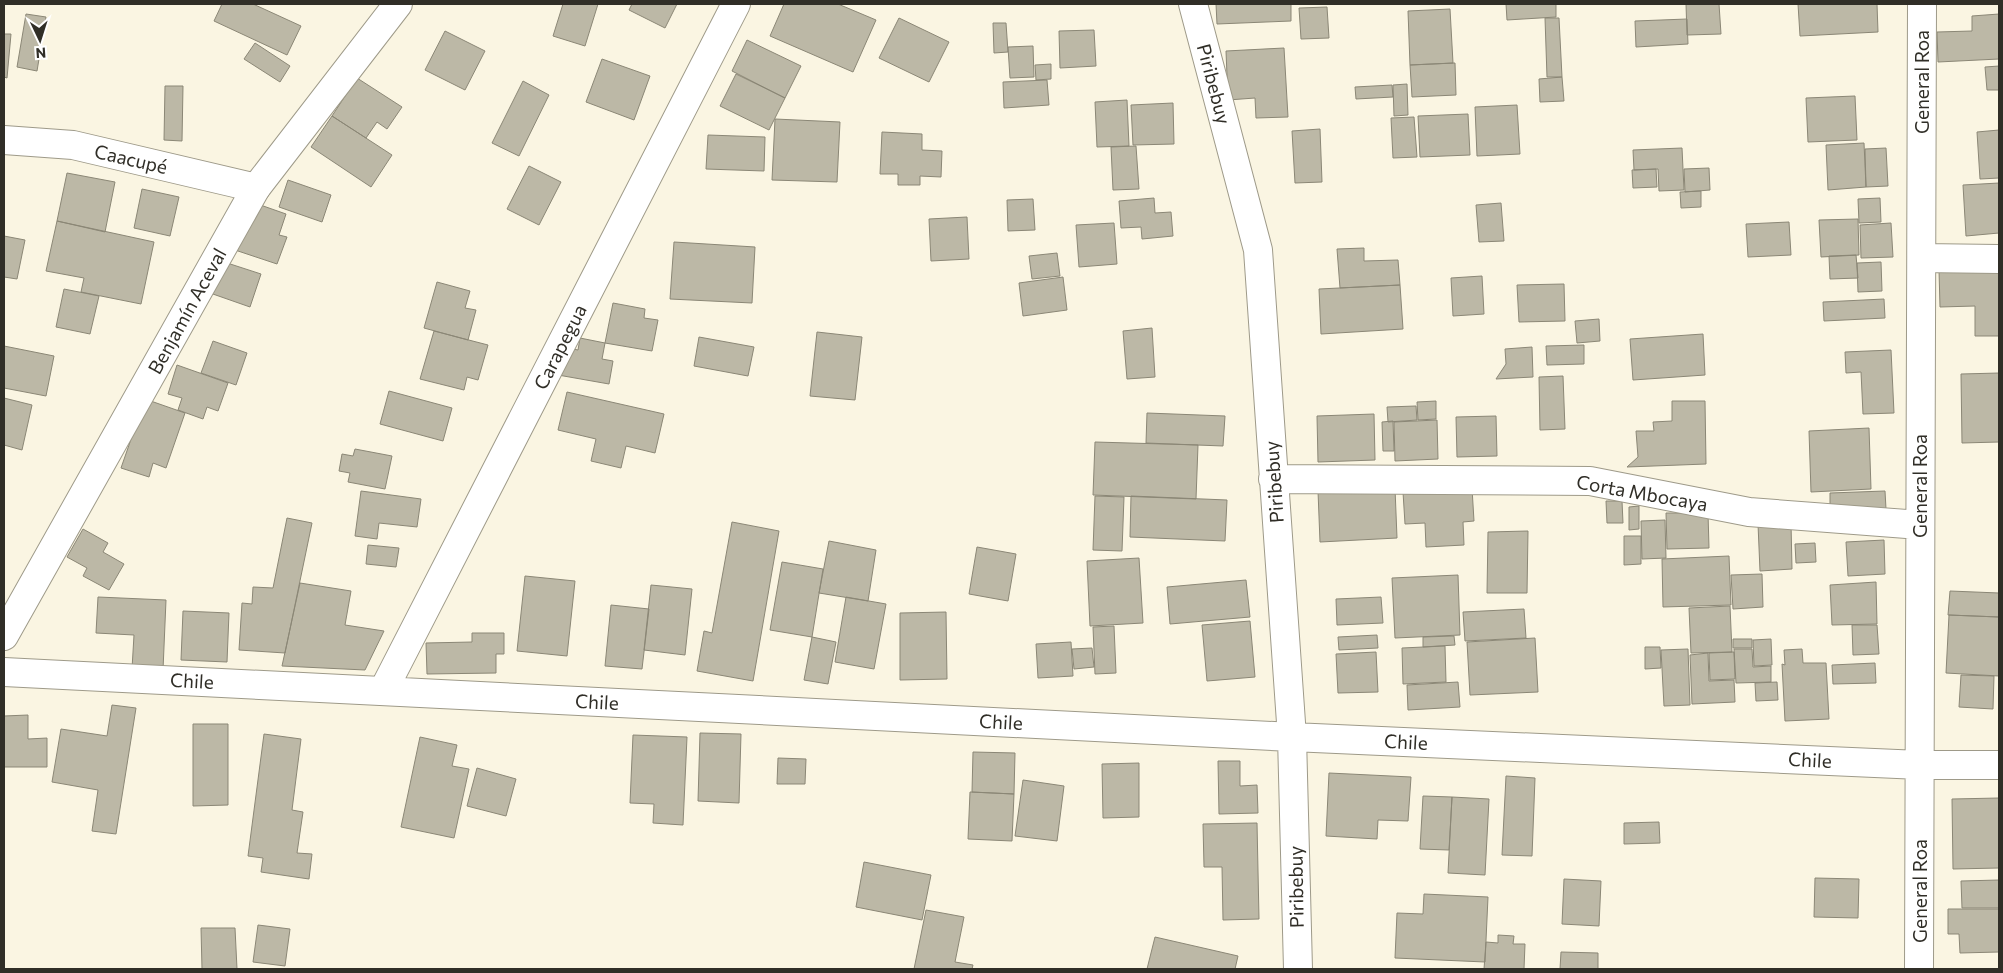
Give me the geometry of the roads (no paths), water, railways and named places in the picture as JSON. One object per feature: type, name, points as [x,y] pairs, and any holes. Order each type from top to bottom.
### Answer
[{"type":"street","name":"Benjamín Aceval","points":[[4,636],[256,188],[398,4]]},
{"type":"street","name":"Carapegua","points":[[384,691],[736,4]]},
{"type":"street","name":"Piribebuy","points":[[1194,4],[1258,250],[1292,737],[1298,969]]},
{"type":"street","name":"General Roa","points":[[1919,969],[1922,4]]},
{"type":"street","name":"Caacupé","points":[[4,140],[73,145],[256,188]]},
{"type":"street","points":[[1922,258],[1999,259]]},
{"type":"street","name":"Corta Mbocaya","points":[[1273,479],[1590,481],[1749,512],[1920,525]]},
{"type":"street","name":"Chile","points":[[4,672],[1292,737],[1920,765],[1999,765]]}]
